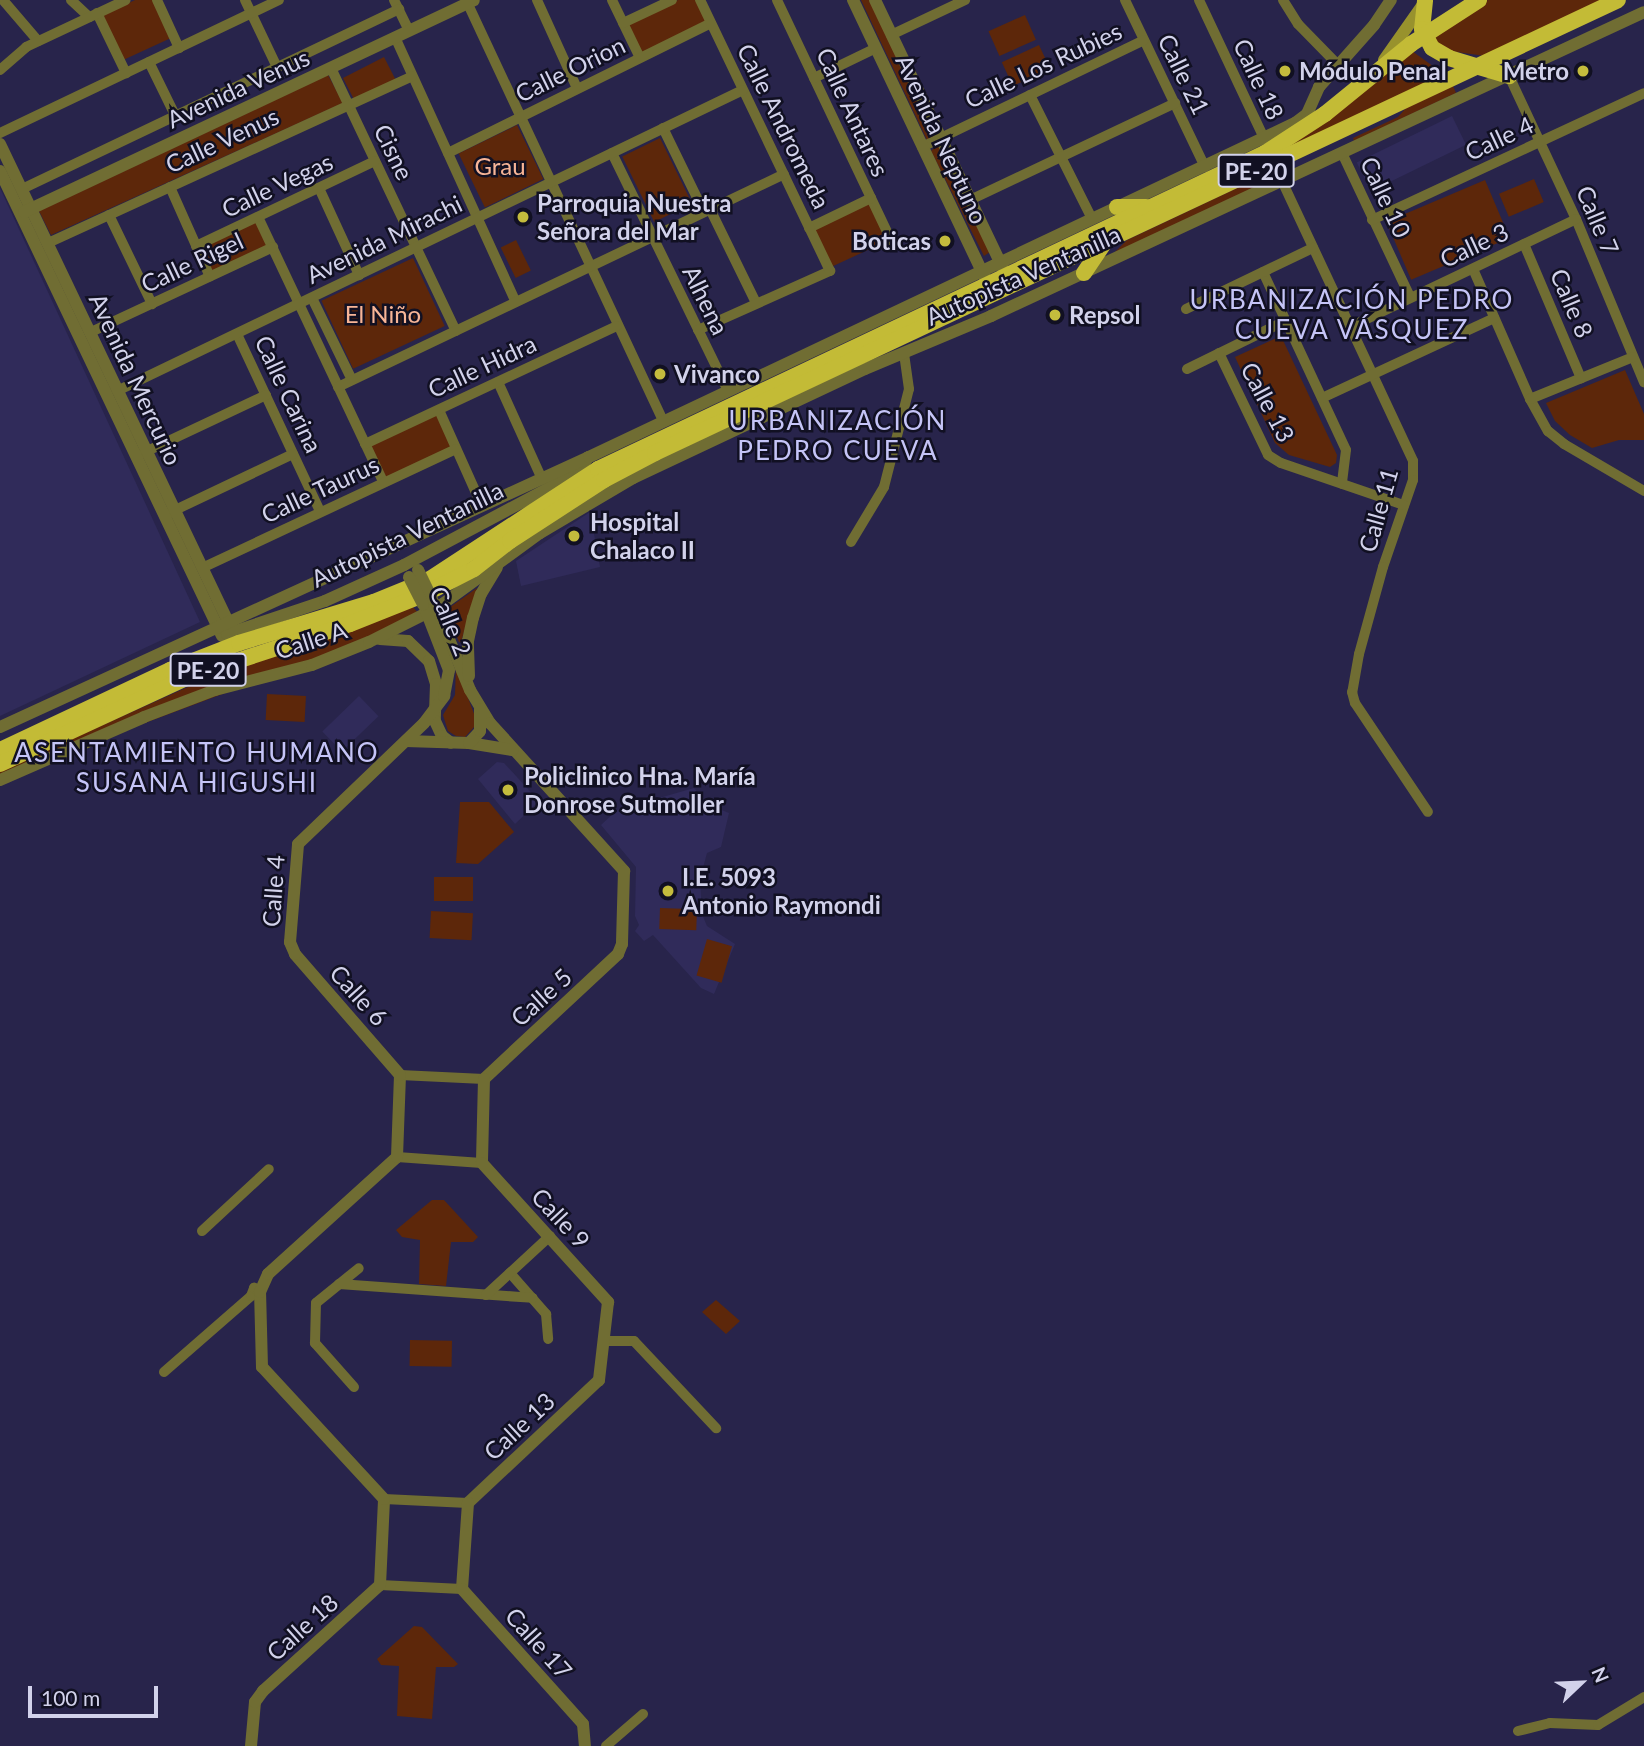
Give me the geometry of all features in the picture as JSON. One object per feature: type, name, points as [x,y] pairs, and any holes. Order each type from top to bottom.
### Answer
[{"type":"highway","points":[[1425,0],[1423,35],[1440,54],[1509,76]]},
{"type":"highway","name":"PE-20","points":[[1006,275],[1285,141],[1325,114],[1423,35],[1479,0]]},
{"type":"highway","name":"PE-20","points":[[1006,275],[1105,242],[1618,0]]},
{"type":"highway","points":[[1116,207],[1152,206]]},
{"type":"highway","points":[[1084,273],[1105,242]]},
{"type":"highway","name":"Autopista Ventanilla","points":[[421,588],[474,569],[510,541],[614,474],[1006,275]]},
{"type":"highway","name":"Autopista Ventanilla","points":[[421,588],[575,483],[691,424],[988,284]]},
{"type":"highway","points":[[663,421],[691,424]]},
{"type":"highway","name":"PE-20","points":[[0,750],[170,670],[239,643],[421,588]]},
{"type":"highway","name":"PE-20","points":[[0,764],[188,677],[350,624],[421,588]]},
{"type":"main road","points":[[1375,71],[1425,0]]},
{"type":"street","points":[[71,0],[93,15],[126,73]]},
{"type":"street","points":[[0,70],[26,47],[126,0]]},
{"type":"street","points":[[157,0],[179,48]]},
{"type":"street","points":[[245,0],[277,67]]},
{"type":"street","points":[[0,133],[279,0]]},
{"type":"street","points":[[537,0],[578,88]]},
{"type":"street","points":[[612,0],[640,58]]},
{"type":"street","points":[[623,23],[672,0]]},
{"type":"street","name":"Calle Andromeda","points":[[700,0],[830,271],[756,303]]},
{"type":"street","name":"Calle Antares","points":[[777,0],[892,243]]},
{"type":"street","name":"Avenida Neptuno","points":[[853,0],[988,284]]},
{"type":"street","name":"Avenida Neptuno","points":[[875,0],[1006,275]]},
{"type":"street","points":[[891,35],[965,0]]},
{"type":"street","name":"Calle 21","points":[[1125,0],[1205,167]]},
{"type":"street","name":"Calle 18","points":[[1199,0],[1264,138]]},
{"type":"street","points":[[1297,0],[1286,5],[1338,65]]},
{"type":"street","name":"Autopista Ventanilla","points":[[225,629],[727,389],[988,284],[1092,219],[1304,118],[1319,87],[1374,25],[1391,0]]},
{"type":"street","points":[[3,1],[38,41]]},
{"type":"street","points":[[469,1],[520,117],[663,421]]},
{"type":"street","name":"Avenida Venus","points":[[26,211],[469,1]]},
{"type":"street","points":[[22,189],[277,67],[396,4],[409,31]]},
{"type":"street","name":"Autopista Ventanilla","points":[[225,629],[325,601],[421,588],[501,561],[564,517],[633,478],[1084,273],[1644,12]]},
{"type":"street","name":"Calle Orion","points":[[448,153],[711,23]]},
{"type":"street","points":[[394,37],[516,302]]},
{"type":"street","name":"Calle Los Rubies","points":[[922,147],[1144,40]]},
{"type":"street","points":[[814,78],[876,48]]},
{"type":"street","points":[[149,62],[175,115]]},
{"type":"street","name":"Cisne","points":[[331,68],[456,331]]},
{"type":"street","name":"Calle Venus","points":[[48,243],[412,76]]},
{"type":"street","name":"Calle 7","points":[[1509,76],[1576,219],[1644,382]]},
{"type":"street","name":"Avenida Mirachi","points":[[119,390],[743,90]]},
{"type":"street","name":"Calle 4","points":[[1373,220],[1644,93]]},
{"type":"street","points":[[1030,95],[1092,219]]},
{"type":"street","points":[[970,200],[1175,103]]},
{"type":"street","points":[[663,128],[756,303],[698,330]]},
{"type":"street","name":"Avenida Mercurio","points":[[0,144],[22,189],[26,211],[92,367],[141,453],[225,629]]},
{"type":"street","name":"Alhena","points":[[612,153],[727,389]]},
{"type":"street","name":"Calle 10","points":[[1342,153],[1410,297]]},
{"type":"street","name":"Calle Vegas","points":[[196,246],[375,161]]},
{"type":"street","name":"Avenida Mercurio","points":[[0,171],[48,243],[119,390],[141,453]]},
{"type":"street","points":[[338,387],[784,174]]},
{"type":"street","name":"Calle 11","points":[[1282,181],[1413,461],[1413,480],[1379,580],[1359,654],[1352,692],[1355,703],[1428,812]]},
{"type":"street","points":[[170,187],[210,277]]},
{"type":"street","points":[[319,188],[359,275]]},
{"type":"street","points":[[809,228],[871,198]]},
{"type":"street","points":[[109,215],[152,304]]},
{"type":"street","points":[[258,217],[383,482]]},
{"type":"street","name":"Calle 3","points":[[1352,326],[1576,219]]},
{"type":"street","name":"Calle 8","points":[[1524,244],[1581,378]]},
{"type":"street","name":"Calle Rigel","points":[[91,332],[273,247]]},
{"type":"street","points":[[1186,309],[1313,248]]},
{"type":"street","points":[[1473,269],[1530,399],[1555,437],[1643,488]]},
{"type":"street","points":[[1263,272],[1346,450],[1342,484]]},
{"type":"street","points":[[312,298],[352,380]]},
{"type":"street","points":[[1322,398],[1494,318]]},
{"type":"street","points":[[1187,369],[1285,321]]},
{"type":"street","name":"Calle Hidra","points":[[365,444],[617,326]]},
{"type":"street","name":"Calle Carina","points":[[237,334],[320,511]]},
{"type":"street","name":"Calle 13","points":[[1219,353],[1268,455],[1281,463],[1404,505]]},
{"type":"street","points":[[851,542],[884,487],[909,390],[904,354]]},
{"type":"street","points":[[1530,399],[1633,357]]},
{"type":"street","points":[[92,367],[105,361]]},
{"type":"street","points":[[498,382],[542,479]]},
{"type":"street","points":[[141,453],[266,395]]},
{"type":"street","points":[[439,410],[482,506]]},
{"type":"street","name":"Calle Taurus","points":[[202,568],[456,449]]},
{"type":"street","points":[[169,513],[293,454]]},
{"type":"street","name":"Autopista Ventanilla","points":[[421,588],[579,472],[589,457]]},
{"type":"street","name":"Avenida Mercurio","points":[[169,513],[202,568],[225,629]]},
{"type":"street","points":[[470,690],[467,663],[472,618],[481,594],[501,561]]},
{"type":"street","points":[[421,588],[479,707],[512,750]]},
{"type":"street","name":"Calle A","points":[[0,780],[144,717],[215,690],[312,665],[376,639],[421,588]]},
{"type":"street","name":"Calle 2","points":[[298,844],[405,741],[444,696],[449,670],[421,588]]},
{"type":"street","points":[[0,727],[144,660],[225,629]]},
{"type":"street","points":[[376,639],[404,640],[420,650],[434,673],[439,731],[451,743]]},
{"type":"street","points":[[469,743],[481,727],[479,707]]},
{"type":"street","points":[[405,741],[469,743],[512,750]]},
{"type":"street","name":"Calle 5","points":[[484,1079],[615,958],[622,944],[622,867],[556,793],[512,750]]},
{"type":"street","name":"Calle 4","points":[[290,942],[298,844]]},
{"type":"street","name":"Calle 6","points":[[290,942],[295,954],[400,1075]]},
{"type":"street","points":[[164,1372],[251,1296],[268,1274],[397,1157],[400,1075],[484,1079],[482,1163],[397,1157]]},
{"type":"street","name":"Calle 9","points":[[482,1163],[608,1302],[604,1340]]},
{"type":"street","points":[[202,1231],[269,1169]]},
{"type":"street","points":[[486,1295],[550,1236]]},
{"type":"street","points":[[355,1387],[315,1343],[316,1303],[359,1268]]},
{"type":"street","points":[[510,1273],[546,1314],[548,1339]]},
{"type":"street","points":[[339,1284],[532,1298]]},
{"type":"street","points":[[257,1290],[262,1367],[383,1499],[380,1585],[462,1589],[468,1503],[383,1499]]},
{"type":"street","points":[[604,1340],[635,1342],[716,1428]]},
{"type":"street","name":"Calle 13","points":[[468,1503],[599,1380],[604,1340]]},
{"type":"street","name":"Calle 18","points":[[251,1746],[255,1702],[380,1585]]},
{"type":"street","name":"Calle 17","points":[[462,1589],[584,1726],[585,1746]]},
{"type":"street","points":[[1518,1731],[1550,1723],[1598,1725],[1644,1697]]},
{"type":"street","points":[[606,1746],[643,1714]]},
{"type":"shaded area","points":[[1452,116],[1466,145],[1371,191],[1357,162]]},
{"type":"shaded area","points":[[0,188],[200,622],[0,716]]},
{"type":"shaded area","name":"Hospital Chalaco II","points":[[590,512],[600,567],[521,586],[516,561]]},
{"type":"shaded area","points":[[359,696],[378,716],[342,752],[322,731]]},
{"type":"shaded area","name":"Policlinico Hna. María Donrose Sutmoller","points":[[497,762],[504,763],[539,801],[515,824],[478,779]]},
{"type":"shaded area","name":"I.E. 5093 Antonio Raymondi","points":[[694,788],[709,805],[729,813],[721,847],[707,853],[700,879],[702,914],[707,926],[735,944],[714,994],[701,988],[653,935],[644,941],[635,931],[639,925],[635,916],[636,867],[601,825],[617,810]]},
{"type":"green space","points":[[135,0],[156,0],[171,38],[121,61],[103,15]]},
{"type":"green space","points":[[678,0],[698,0],[708,22],[641,53],[628,24]]},
{"type":"green space","points":[[861,0],[871,0],[933,137],[927,140]]},
{"type":"green space","points":[[1488,0],[1603,0],[1485,56],[1443,50],[1433,36]]},
{"type":"green space","points":[[1025,15],[1036,40],[999,56],[988,31]]},
{"type":"green space","points":[[1039,45],[1050,69],[1013,86],[1002,62]]},
{"type":"green space","points":[[1412,51],[1437,69],[1449,73],[1286,148]]},
{"type":"green space","points":[[384,57],[396,81],[355,102],[343,78]]},
{"type":"green space","points":[[328,75],[343,103],[51,235],[39,211]]},
{"type":"green space","points":[[1453,86],[1456,93],[1354,141],[1353,138],[1398,117],[1406,108]]},
{"type":"green space","name":"Grau","points":[[517,125],[543,179],[485,207],[459,153]]},
{"type":"green space","points":[[660,138],[692,204],[654,222],[622,156]]},
{"type":"green space","points":[[939,147],[990,252],[984,256],[931,151]]},
{"type":"green space","points":[[1288,164],[1290,171],[1111,256],[1127,240]]},
{"type":"green space","points":[[1534,179],[1544,202],[1509,217],[1499,194]]},
{"type":"green space","points":[[1485,180],[1510,238],[1411,280],[1387,222]]},
{"type":"green space","points":[[868,198],[888,241],[832,267],[812,224]]},
{"type":"green space","points":[[258,220],[270,247],[212,273],[200,246]]},
{"type":"green space","points":[[516,240],[531,271],[516,278],[501,247]]},
{"type":"green space","name":"El Niño","points":[[413,258],[445,326],[353,369],[321,301]]},
{"type":"green space","points":[[1281,336],[1337,455],[1336,463],[1330,467],[1289,455],[1275,443],[1235,357]]},
{"type":"green space","points":[[1625,370],[1644,414],[1644,440],[1619,440],[1592,448],[1570,435],[1555,421],[1546,403]]},
{"type":"green space","points":[[437,411],[454,449],[385,480],[368,442]]},
{"type":"green space","points":[[477,588],[461,642],[459,642],[446,610]]},
{"type":"green space","points":[[413,607],[418,613],[335,652],[0,777],[0,771],[208,678]]},
{"type":"green space","points":[[456,666],[476,719],[475,726],[465,737],[448,731],[443,715],[455,695]]},
{"type":"green space","points":[[267,694],[306,696],[305,722],[266,720]]},
{"type":"green space","points":[[460,802],[489,802],[514,832],[478,864],[456,863]]},
{"type":"green space","points":[[434,877],[473,877],[473,901],[434,901]]},
{"type":"green space","points":[[660,908],[697,909],[696,930],[659,929]]},
{"type":"green space","points":[[431,911],[473,913],[472,940],[430,938]]},
{"type":"green space","points":[[707,939],[732,946],[722,983],[697,976]]},
{"type":"green space","points":[[432,1200],[444,1200],[478,1237],[473,1242],[451,1242],[446,1286],[419,1284],[420,1240],[402,1237],[396,1230]]},
{"type":"green space","points":[[716,1300],[740,1321],[726,1334],[702,1312]]},
{"type":"green space","points":[[410,1340],[452,1341],[452,1367],[410,1366]]},
{"type":"green space","points":[[414,1626],[422,1627],[458,1664],[454,1667],[436,1667],[432,1719],[397,1716],[399,1666],[381,1665],[377,1659]]},
{"type":"place","name":"Módulo Penal","points":[[1285,71]]},
{"type":"place","name":"Metro","points":[[1583,71]]},
{"type":"place","name":"Parroquia Nuestra Señora del Mar","points":[[523,217]]},
{"type":"place","name":"Boticas","points":[[945,241]]},
{"type":"place","name":"Repsol","points":[[1055,315]]},
{"type":"place","name":"Vivanco","points":[[660,374]]},
{"type":"place","name":"Hospital Chalaco II","points":[[574,536]]},
{"type":"place","name":"Policlinico Hna. María Donrose Sutmoller","points":[[508,790]]},
{"type":"place","name":"I.E. 5093 Antonio Raymondi","points":[[668,891]]},
{"type":"district","name":"URBANIZACIÓN PEDRO CUEVA VÁSQUEZ","points":[[1352,315]]},
{"type":"district","name":"URBANIZACIÓN PEDRO CUEVA","points":[[838,436]]},
{"type":"district","name":"ASENTAMIENTO HUMANO SUSANA HIGUSHI","points":[[197,768]]}]
